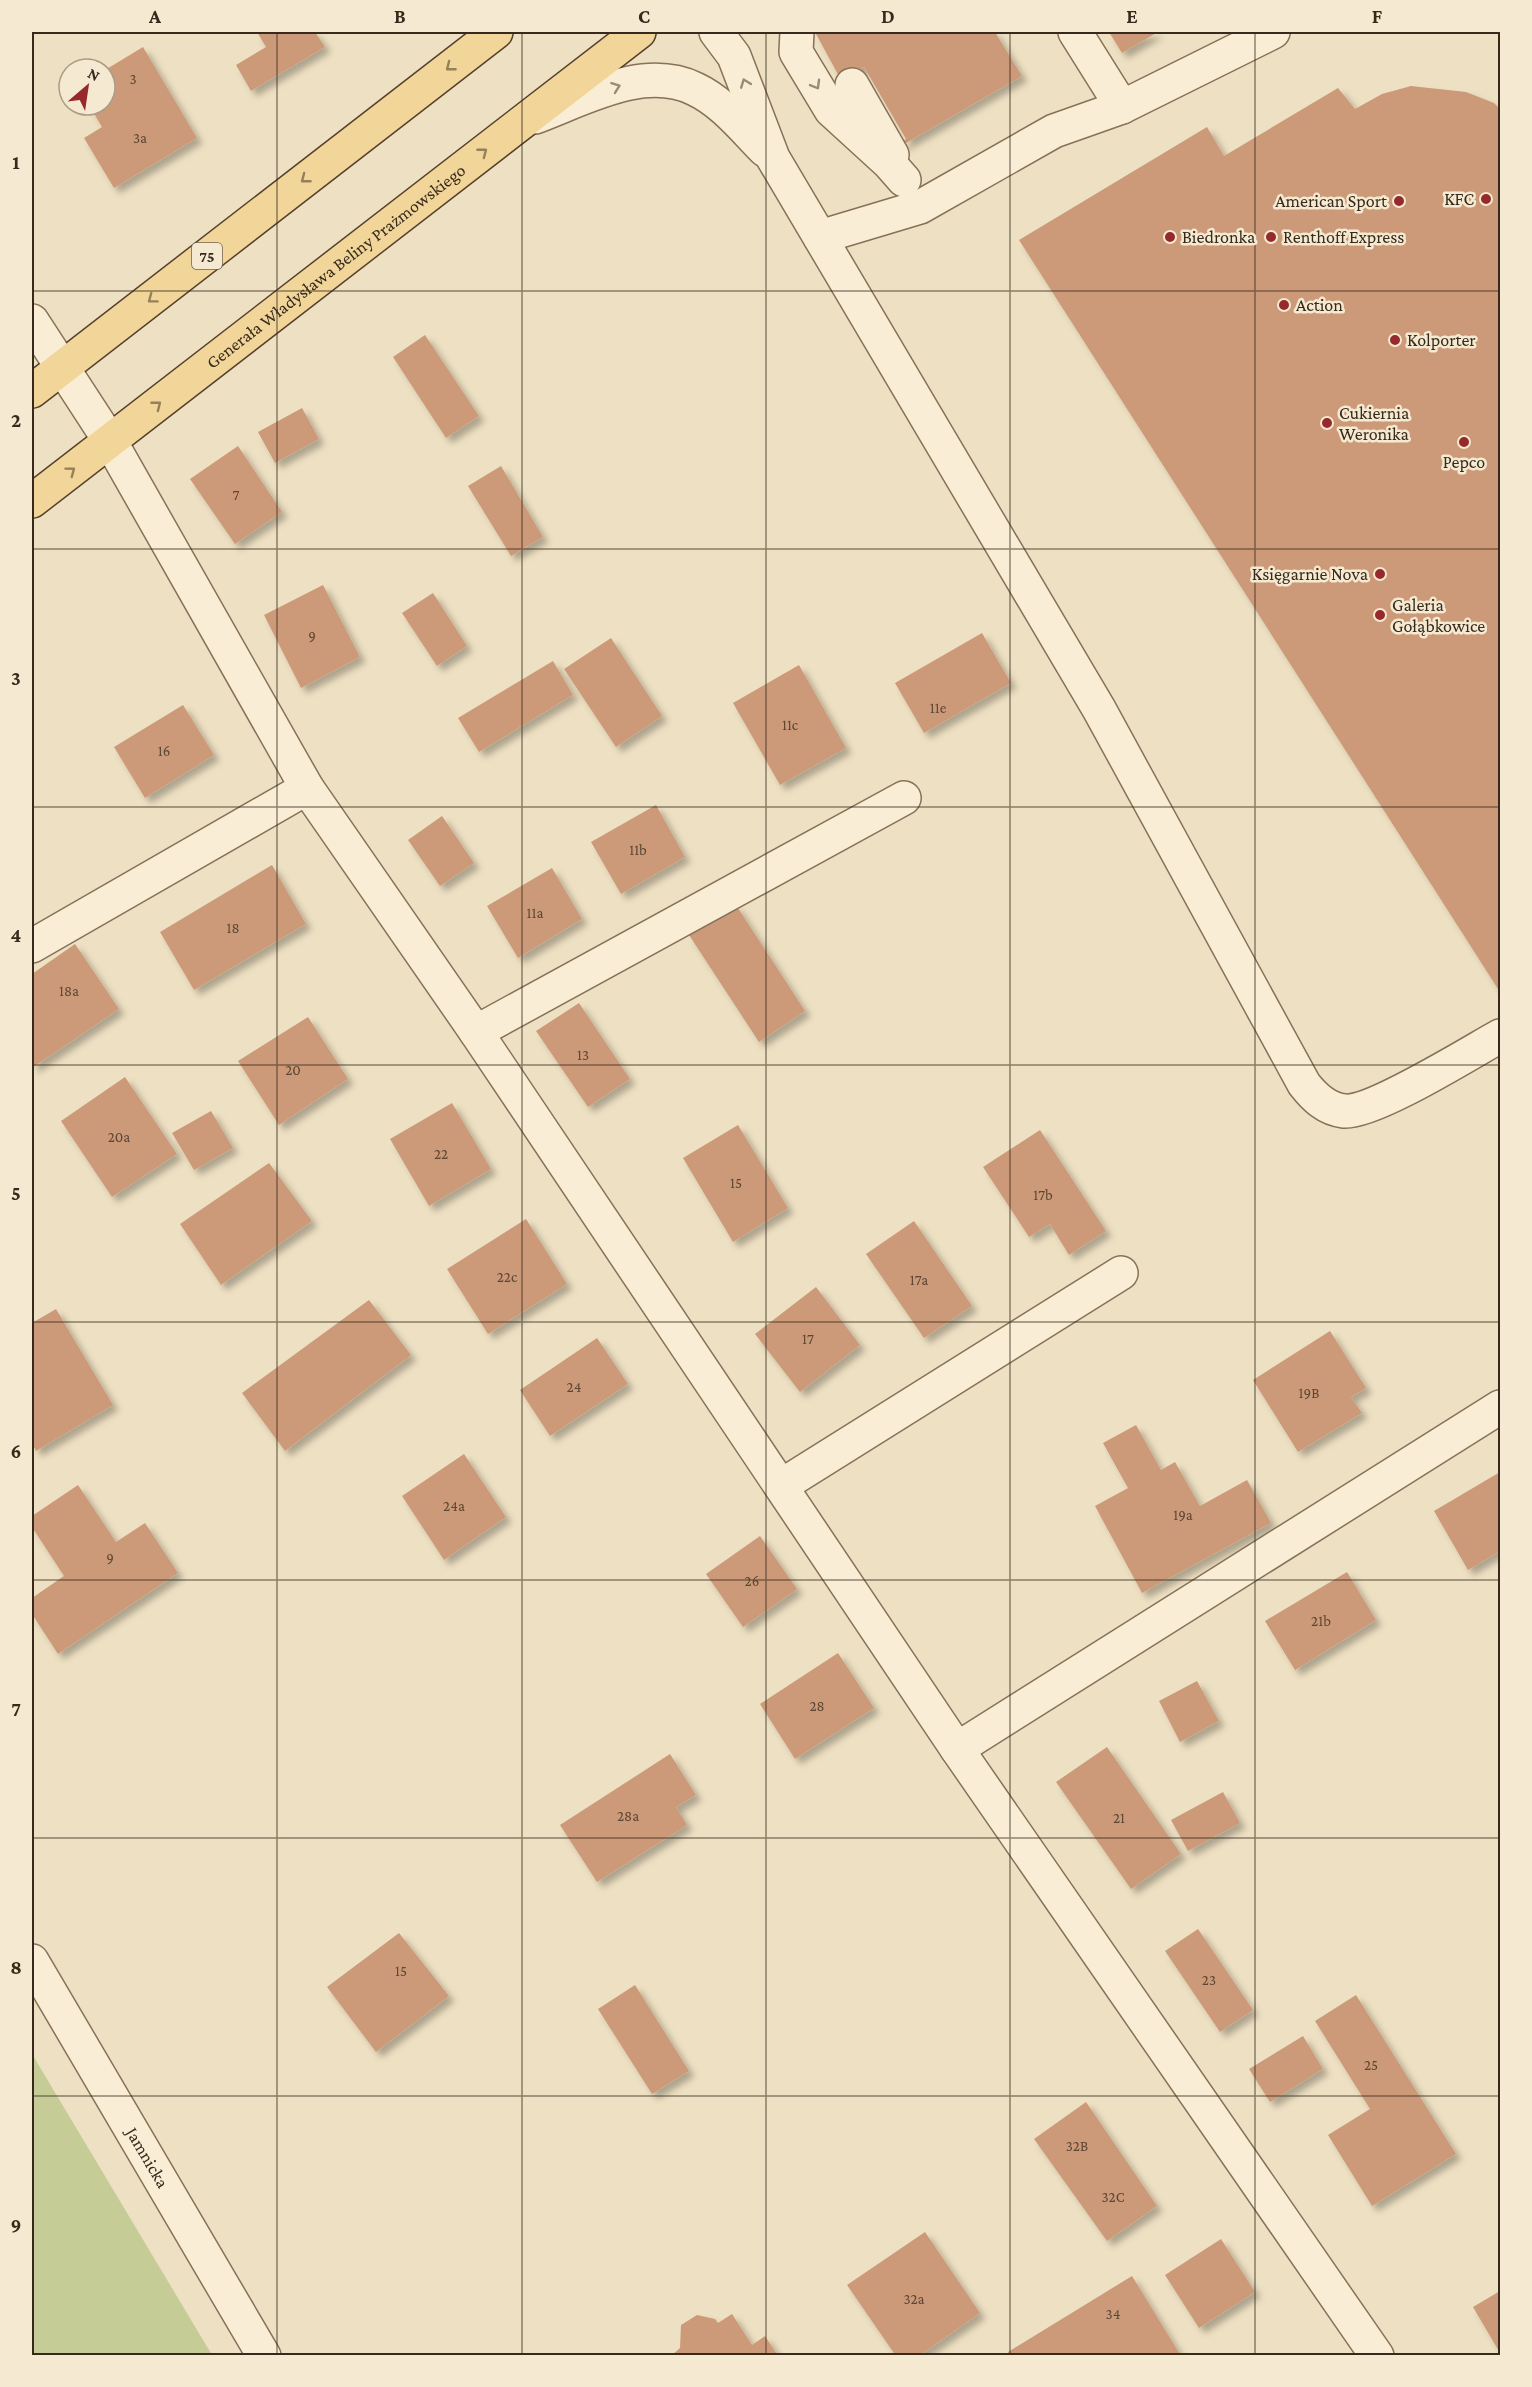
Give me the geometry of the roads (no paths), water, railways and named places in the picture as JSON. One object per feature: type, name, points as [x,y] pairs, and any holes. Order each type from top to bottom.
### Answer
[{"type":"main road","name":"75","points":[[32,391],[496,32]]},
{"type":"main road","name":"Generała Władysława Beliny Prażmowskiego","points":[[32,501],[639,32]]},
{"type":"street","points":[[716,32],[734,56],[773,158],[1100,709],[1304,1084],[1314,1097],[1328,1106],[1344,1111],[1372,1106],[1500,1036]]},
{"type":"street","points":[[796,32],[796,52],[831,110],[889,163],[912,194]]},
{"type":"street","points":[[1075,32],[1122,106]]},
{"type":"street","points":[[820,237],[1054,131],[1122,106],[1273,32]]},
{"type":"street","points":[[522,122],[627,83],[662,80],[695,89],[722,107],[773,158]]},
{"type":"street","points":[[852,85],[912,194]]},
{"type":"street","points":[[32,321],[110,441],[307,788],[476,1032],[957,1749],[1377,2355]]},
{"type":"street","points":[[32,946],[307,788]]},
{"type":"street","points":[[476,1032],[904,798]]},
{"type":"street","points":[[781,1486],[1121,1273]]},
{"type":"street","points":[[957,1749],[1500,1407]]},
{"type":"street","name":"Jamnicka","points":[[32,1961],[264,2355]]},
{"type":"place","name":"KFC","points":[[1486,199]]},
{"type":"place","name":"American Sport","points":[[1399,201]]},
{"type":"place","name":"Biedronka","points":[[1170,237]]},
{"type":"place","name":"Renthoff Express","points":[[1271,237]]},
{"type":"place","name":"Action","points":[[1284,305]]},
{"type":"place","name":"Kolporter","points":[[1395,340]]},
{"type":"place","name":"Cukiernia Weronika","points":[[1327,423]]},
{"type":"place","name":"Pepco","points":[[1464,442]]},
{"type":"place","name":"Księgarnie Nova","points":[[1380,574]]},
{"type":"place","name":"Galeria Gołąbkowice","points":[[1380,615]]}]
